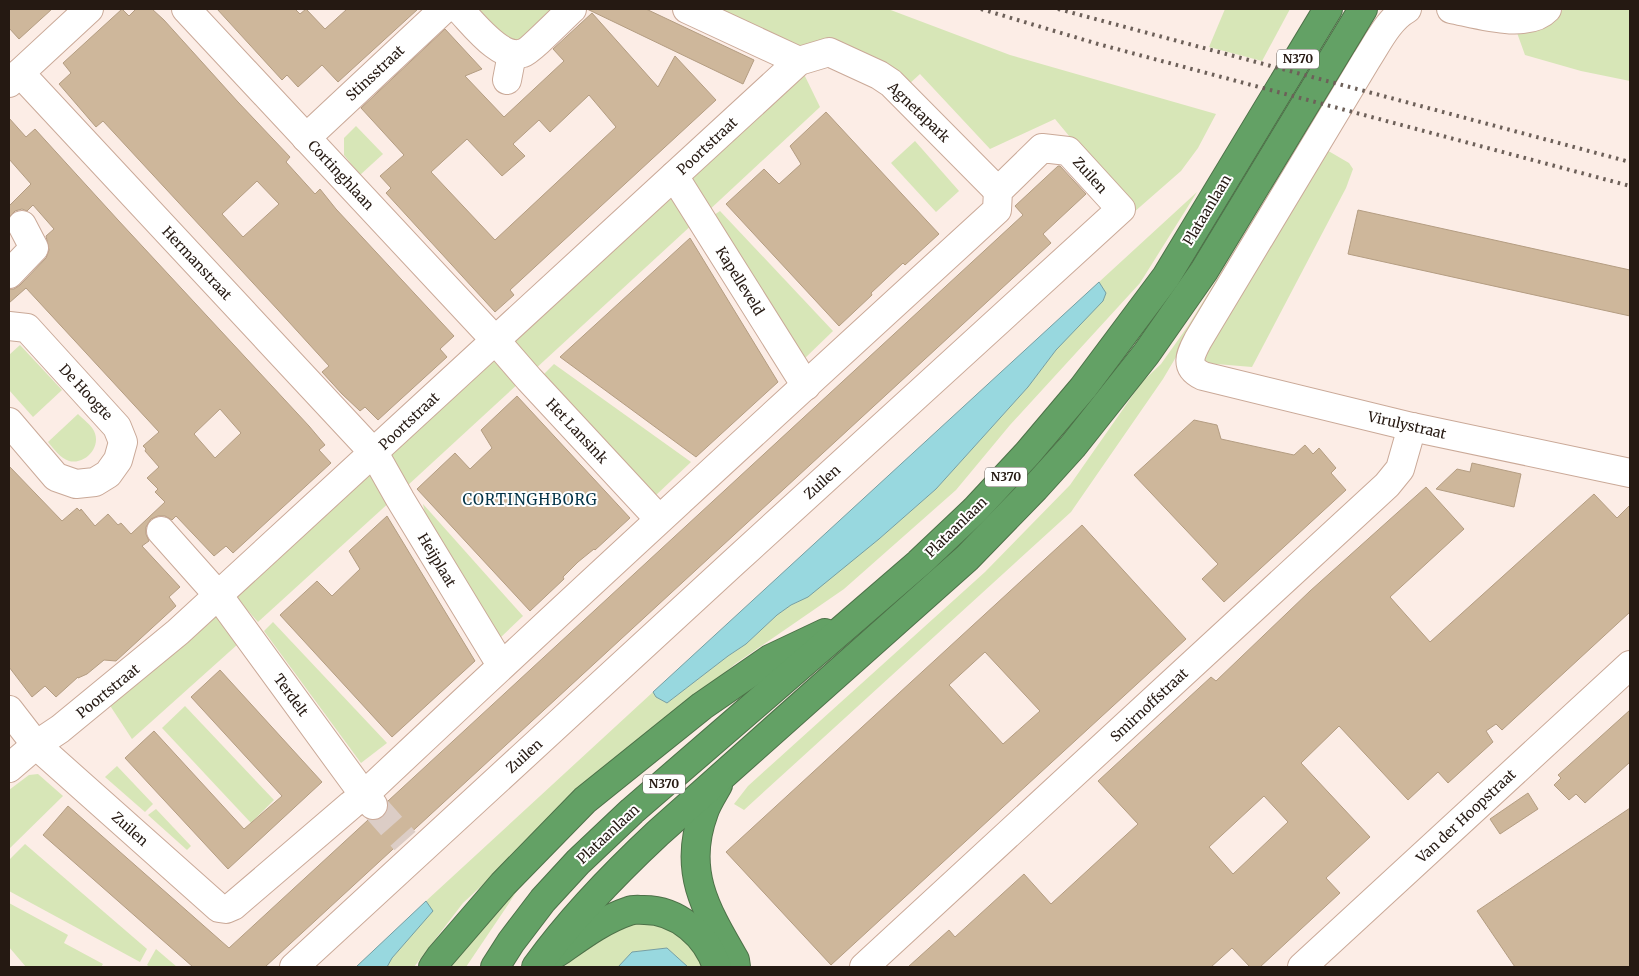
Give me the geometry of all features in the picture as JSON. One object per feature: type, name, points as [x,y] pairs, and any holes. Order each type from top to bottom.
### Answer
[{"type":"highway","name":"Plataanlaan","points":[[494,967],[543,900],[578,862],[632,811],[919,563],[975,510],[1028,453],[1083,388],[1166,277],[1328,9]]},
{"type":"highway","name":"Plataanlaan","points":[[537,967],[558,937],[612,876],[966,558],[1035,488],[1079,438],[1146,354],[1204,271],[1363,9]]},
{"type":"highway","name":"N370","points":[[433,967],[502,884],[585,800],[702,706],[770,659],[853,620]]},
{"type":"highway","name":"N370","points":[[723,775],[704,812],[695,848],[698,885],[708,913],[735,960],[736,967]]},
{"type":"highway","name":"N370","points":[[537,967],[597,925],[631,910],[655,910],[685,922],[698,933],[708,946],[717,967]]},
{"type":"street","points":[[14,78],[89,9]]},
{"type":"street","name":"Cortinghlaan","points":[[186,9],[496,341]]},
{"type":"street","name":"Stinsstraat","points":[[306,138],[444,9]]},
{"type":"street","points":[[459,9],[497,47],[509,67],[572,9]]},
{"type":"street","points":[[687,9],[799,61]]},
{"type":"street","name":"Virulystraat","points":[[1407,9],[1400,13],[1389,26],[1362,67],[1198,340],[1190,355],[1190,364],[1195,372],[1203,376],[1412,427],[1630,473]]},
{"type":"street","points":[[1452,9],[1521,20],[1532,17],[1547,9]]},
{"type":"street","name":"Agnetapark","points":[[799,61],[829,52],[879,75],[891,83],[998,190]]},
{"type":"street","name":"Poortstraat","points":[[9,768],[134,670],[178,632],[799,61]]},
{"type":"street","name":"Hermanstraat","points":[[14,78],[374,453]]},
{"type":"street","name":"Zuilen","points":[[9,710],[36,745],[219,908],[226,909],[233,906],[351,804],[369,800],[501,665],[997,210],[998,190],[1042,148],[1068,151],[1120,209],[411,847],[294,967]]},
{"type":"street","name":"Kapelleveld","points":[[674,176],[806,386]]},
{"type":"street","points":[[9,274],[34,248],[22,225]]},
{"type":"street","name":"De Hoogte","points":[[9,326],[27,328],[117,426],[123,442],[118,460],[108,474],[95,482],[76,484],[56,476],[9,422]]},
{"type":"street","name":"Het Lansink","points":[[496,341],[658,519]]},
{"type":"street","name":"Smirnoffstraat","points":[[864,967],[1387,485],[1400,469],[1412,427]]},
{"type":"street","name":"Heijplaat","points":[[374,453],[501,665]]},
{"type":"street","points":[[161,531],[218,595]]},
{"type":"street","name":"Terdelt","points":[[218,595],[369,800]]},
{"type":"street","name":"Van der Hoopstraat","points":[[1302,967],[1630,665]]},
{"type":"green space","points":[[475,9],[558,9],[515,46]]},
{"type":"green space","points":[[715,9],[888,9],[1010,55],[1216,114],[1198,148],[1181,171],[1133,213],[1055,119],[990,149],[920,74],[908,85],[807,45],[788,46]]},
{"type":"green space","points":[[1225,9],[1290,9],[1262,61],[1209,47]]},
{"type":"green space","points":[[1563,9],[1630,9],[1630,81],[1581,71],[1525,55],[1516,30],[1541,26],[1556,20]]},
{"type":"green space","points":[[801,68],[820,107],[706,213],[685,175]]},
{"type":"green space","points":[[1321,112],[1163,379],[1071,512],[744,810],[734,804],[748,786],[985,572],[1070,485],[1142,382],[1161,364],[1188,326]]},
{"type":"green space","points":[[356,126],[383,154],[360,175],[344,155],[344,138]]},
{"type":"green space","points":[[915,141],[959,191],[936,212],[891,163]]},
{"type":"green space","points":[[1325,149],[1349,163],[1353,169],[1346,188],[1252,367],[1204,363],[1204,357]]},
{"type":"green space","points":[[1197,192],[1140,283],[1010,425],[956,490],[844,589],[735,664],[595,781],[463,903],[414,967],[387,967],[392,958],[432,911],[426,901],[653,692],[656,697],[667,703],[746,644],[777,615],[798,602],[879,539],[936,489],[1028,387],[1103,288],[1099,282]]},
{"type":"green space","points":[[663,196],[680,199],[695,222],[533,371],[512,351],[513,335]]},
{"type":"green space","points":[[720,211],[833,331],[803,360],[714,215]]},
{"type":"green space","points":[[20,345],[62,390],[33,417],[9,390],[9,355]]},
{"type":"green space","points":[[487,359],[506,366],[520,382],[407,486],[385,453]]},
{"type":"green space","points":[[554,364],[691,462],[655,496],[542,376]]},
{"type":"green space","points":[[78,414],[93,429],[96,443],[90,454],[75,462],[60,456],[48,442]]},
{"type":"green space","points":[[364,473],[382,481],[392,500],[258,622],[233,594]]},
{"type":"green space","points":[[423,504],[523,616],[500,638],[425,514]]},
{"type":"green space","points":[[213,610],[238,644],[132,739],[107,701]]},
{"type":"green space","points":[[273,622],[387,743],[361,763],[264,631]]},
{"type":"green space","points":[[185,706],[274,800],[251,823],[162,728]]},
{"type":"green space","points":[[117,766],[153,804],[145,812],[105,777]]},
{"type":"green space","points":[[38,774],[63,796],[9,849],[9,790],[29,775]]},
{"type":"green space","points":[[156,809],[191,846],[187,850],[148,815]]},
{"type":"green space","points":[[25,844],[147,949],[140,962],[9,891],[9,860]]},
{"type":"green space","points":[[536,863],[466,967],[451,967],[461,953]]},
{"type":"green space","points":[[9,903],[68,935],[64,943],[103,964],[101,967],[26,967],[9,947]]},
{"type":"green space","points":[[643,919],[690,937],[709,967],[688,967],[667,948],[632,952],[618,967],[565,967],[577,950],[612,925]]},
{"type":"green space","points":[[156,949],[177,967],[150,967],[147,965]]},
{"type":"water","points":[[1099,282],[1106,293],[1103,301],[1056,350],[1028,387],[936,489],[808,597],[791,605],[777,615],[746,644],[667,703],[656,697],[653,692]]},
{"type":"water","points":[[426,901],[433,911],[392,958],[387,967],[356,967]]},
{"type":"water","points":[[667,948],[688,967],[618,967],[632,952]]},
{"type":"building","points":[[9,9],[52,9],[19,39],[9,28]]},
{"type":"building","points":[[122,9],[129,16],[136,9],[152,9],[290,157],[286,162],[315,194],[320,189],[336,209],[454,336],[440,349],[447,357],[378,420],[365,407],[360,411],[322,372],[329,366],[278,310],[103,121],[96,127],[59,84],[71,73],[63,63]],"holes":[[[257,181],[279,204],[243,237],[222,214]]]},
{"type":"building","points":[[217,9],[295,9],[300,14],[306,9],[325,29],[347,9],[418,9],[338,82],[322,65],[298,87],[287,75],[282,80]]},
{"type":"building","points":[[587,9],[646,9],[754,60],[743,84]]},
{"type":"building","points":[[592,13],[658,87],[675,56],[716,100],[510,290],[514,295],[495,312],[386,193],[391,188],[380,176],[404,155],[361,108],[445,29],[482,69],[465,76],[504,117],[564,61],[553,49]],"holes":[[[589,95],[616,127],[495,240],[431,172],[467,139],[502,176],[525,156],[513,144],[539,120],[550,132]]]},
{"type":"building","points":[[826,112],[939,234],[905,265],[903,263],[839,326],[726,204],[764,169],[779,184],[801,164],[790,146]]},
{"type":"building","points":[[9,118],[26,137],[35,129],[309,426],[325,445],[319,450],[331,463],[233,553],[226,546],[214,556],[176,516],[172,520],[165,516],[151,519],[146,527],[149,541],[142,546],[180,587],[169,597],[176,606],[116,661],[104,660],[87,674],[78,677],[56,697],[45,686],[32,697],[9,667],[9,466],[62,521],[77,508],[80,511],[81,509],[95,526],[108,514],[118,525],[121,523],[131,534],[165,502],[155,492],[158,489],[147,478],[159,467],[143,446],[159,432],[26,288],[9,303],[9,289],[14,289],[20,285],[46,258],[49,250],[46,236],[54,229],[33,205],[27,211],[22,209],[15,211],[9,217],[9,206],[31,184],[9,159]],"holes":[[[220,409],[241,433],[215,458],[194,434]]]},
{"type":"building","points":[[1058,166],[1086,194],[1043,234],[1051,243],[265,967],[193,967],[43,835],[68,806],[229,948],[368,820],[376,820],[384,816],[388,809],[388,801],[1023,215],[1015,206]]},
{"type":"building","points":[[1358,210],[1630,270],[1630,316],[1348,254]]},
{"type":"building","points":[[690,238],[778,382],[696,457],[560,357]]},
{"type":"building","points":[[517,396],[630,518],[595,550],[578,562],[563,577],[564,579],[530,611],[417,489],[455,453],[470,469],[492,448],[481,430]]},
{"type":"building","points":[[1194,420],[1217,425],[1221,439],[1294,455],[1305,445],[1313,454],[1319,448],[1336,468],[1331,473],[1346,490],[1224,602],[1202,579],[1218,564],[1134,475]]},
{"type":"building","points":[[1472,463],[1521,474],[1514,507],[1436,489],[1457,469],[1470,472]]},
{"type":"building","points":[[1426,487],[1464,529],[1390,597],[1430,642],[1594,494],[1617,518],[1630,505],[1630,612],[1502,730],[1496,724],[1486,731],[1493,742],[1448,783],[1438,772],[1408,800],[1339,726],[1301,763],[1370,837],[1326,878],[1340,893],[1260,967],[1250,967],[1232,948],[1211,967],[908,967],[949,930],[955,937],[1024,874],[1051,904],[1138,824],[1098,781],[1211,677],[1216,681],[1310,591]],"holes":[[[1264,796],[1288,822],[1233,874],[1209,847]]]},
{"type":"building","points":[[387,516],[475,661],[392,737],[280,615],[317,581],[332,596],[360,569],[349,551]]},
{"type":"building","points":[[1082,525],[1186,639],[831,965],[726,852]],"holes":[[[985,652],[1040,711],[1003,744],[949,685]]]},
{"type":"building","points":[[220,670],[322,782],[228,869],[125,758],[154,731],[244,829],[282,796],[191,697]]},
{"type":"building","points":[[1630,710],[1630,762],[1585,803],[1576,794],[1569,800],[1554,785],[1561,778],[1558,775]]},
{"type":"building","points":[[1528,793],[1538,809],[1500,834],[1490,819]]},
{"type":"building","points":[[1630,808],[1630,967],[1515,967],[1477,911]]},
{"type":"tunnel","points":[[373,805],[405,841]]},
{"type":"railway","points":[[981,9],[1098,44],[1630,186]]},
{"type":"railway","points":[[1058,9],[1630,162]]},
{"type":"district","name":"CORTINGHBORG","points":[[530,500]]}]
